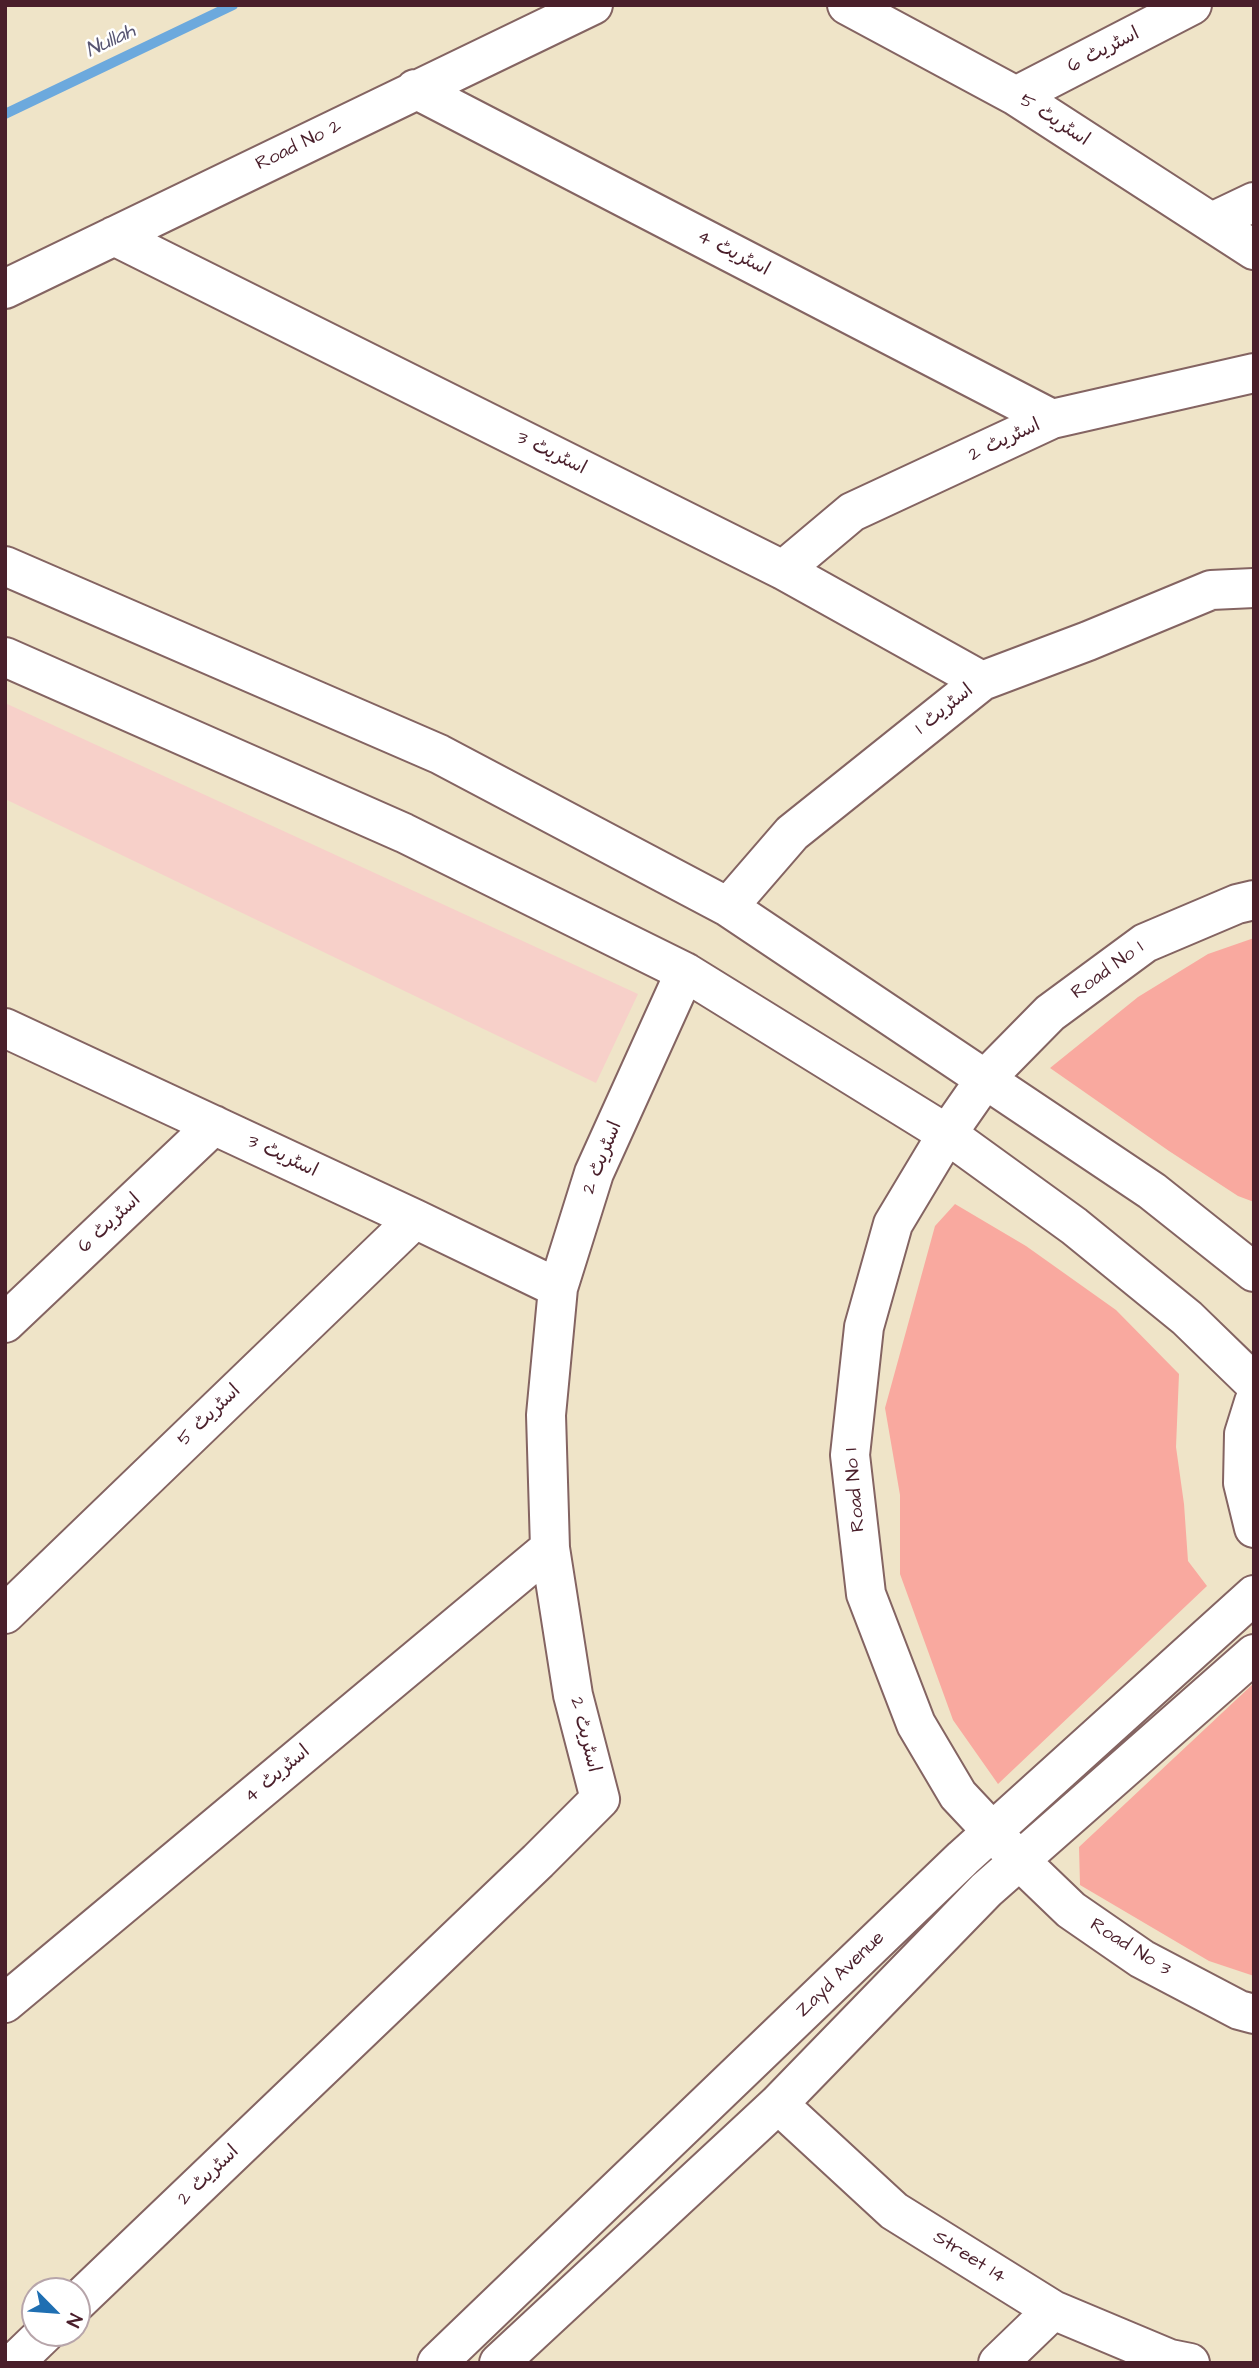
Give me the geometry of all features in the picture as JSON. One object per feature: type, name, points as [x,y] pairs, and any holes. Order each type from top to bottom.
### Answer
[{"type":"street","name":"Road No 2","points":[[5,289],[593,5]]},
{"type":"street","name":"اسٹریٹ 5","points":[[847,5],[1016,96],[1254,250]]},
{"type":"street","name":"اسٹریٹ 6","points":[[1016,96],[1192,5]]},
{"type":"street","name":"اسٹریٹ 4","points":[[415,89],[1052,419]]},
{"type":"street","points":[[1212,222],[1254,202]]},
{"type":"street","name":"اسٹریٹ 3","points":[[114,236],[783,570],[982,681]]},
{"type":"street","name":"اسٹریٹ 2","points":[[783,570],[852,512],[1052,419],[1254,373]]},
{"type":"street","points":[[5,566],[439,754],[728,907],[1152,1191],[1254,1272]]},
{"type":"street","name":"اسٹریٹ 1","points":[[728,907],[792,833],[982,681],[1211,590],[1254,588]]},
{"type":"street","points":[[5,657],[404,833],[685,972],[947,1134],[1074,1226],[1186,1318],[1254,1383]]},
{"type":"street","name":"Road No 1","points":[[1020,1861],[958,1795],[916,1724],[866,1594],[850,1455],[864,1326],[893,1224],[947,1134],[986,1078],[1050,1013],[1145,943],[1237,904],[1254,900]]},
{"type":"street","name":"اسٹریٹ 2","points":[[91,2289],[600,1799],[573,1695],[550,1548],[546,1415],[558,1288],[594,1173],[685,972]]},
{"type":"street","name":"اسٹریٹ 3","points":[[5,1028],[558,1288]]},
{"type":"street","name":"اسٹریٹ 6","points":[[5,1323],[214,1125]]},
{"type":"street","name":"اسٹریٹ 5","points":[[5,1614],[415,1219]]},
{"type":"street","points":[[1254,1402],[1244,1434],[1243,1483],[1254,1528]]},
{"type":"street","name":"اسٹریٹ 4","points":[[5,2003],[550,1548]]},
{"type":"street","name":"Zayd Avenue","points":[[437,2363],[992,1832],[1254,1595]]},
{"type":"street","points":[[499,2363],[778,2104],[986,1890],[1254,1654]]},
{"type":"street","name":"Road No 3","points":[[1020,1861],[1071,1910],[1142,1959],[1239,2010],[1254,2014]]},
{"type":"street","name":"Street 14","points":[[778,2104],[894,2211],[1053,2310],[1170,2359],[1190,2363]]},
{"type":"street","points":[[998,2363],[1053,2310]]},
{"type":"shaded area","points":[[5,703],[638,994],[596,1083],[5,799]]},
{"type":"building","points":[[1254,938],[1254,1202],[1238,1196],[1169,1151],[1050,1068],[1138,997],[1208,954]]},
{"type":"building","points":[[955,1204],[1026,1246],[1116,1310],[1179,1374],[1176,1447],[1188,1561],[1207,1586],[998,1784],[953,1720],[900,1574],[900,1495],[885,1408],[935,1226]]},
{"type":"building","points":[[1254,1683],[1254,1976],[1209,1961],[1080,1885],[1079,1847]]},
{"type":"waterway","name":"Nullah","points":[[5,114],[233,5]]}]
